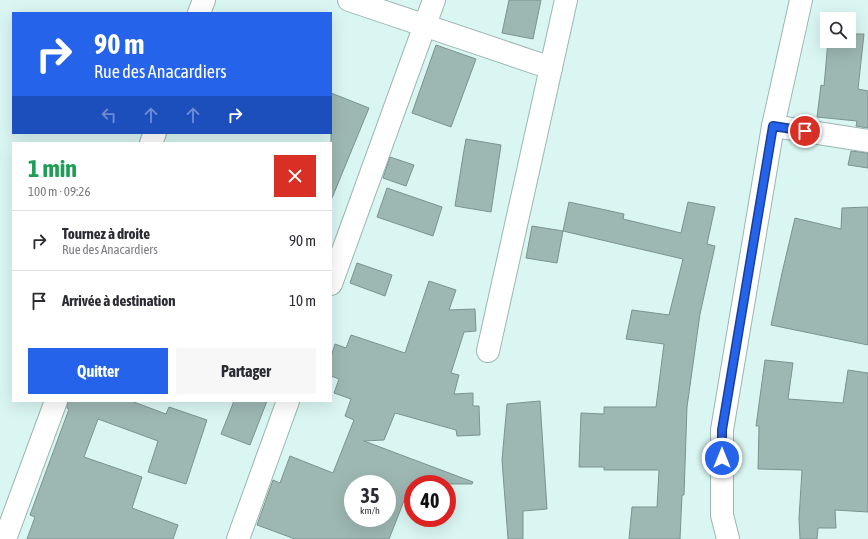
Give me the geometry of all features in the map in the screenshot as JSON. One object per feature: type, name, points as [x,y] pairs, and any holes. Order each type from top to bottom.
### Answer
[{"type":"street","points":[[199,12],[204,0]]},
{"type":"street","points":[[349,0],[551,68]]},
{"type":"street","points":[[332,281],[434,0]]},
{"type":"street","points":[[488,351],[566,0]]},
{"type":"street","points":[[728,539],[722,515],[722,430],[773,126],[801,0]]},
{"type":"street","points":[[773,126],[868,142]]},
{"type":"street","points":[[5,539],[56,402]]},
{"type":"street","points":[[238,539],[288,402]]},
{"type":"building","points":[[509,0],[541,0],[533,39],[502,33]]},
{"type":"building","points":[[856,34],[864,34],[858,89],[868,91],[868,128],[856,126],[857,121],[817,117],[821,85],[824,86],[827,48],[856,48]]},
{"type":"building","points":[[436,45],[476,59],[451,127],[412,113]]},
{"type":"building","points":[[332,93],[369,108],[332,198],[332,142]]},
{"type":"building","points":[[466,139],[501,145],[491,212],[455,206]]},
{"type":"building","points":[[851,151],[868,153],[868,168],[848,165]]},
{"type":"building","points":[[390,157],[414,165],[406,186],[383,178]]},
{"type":"building","points":[[387,188],[442,207],[433,236],[377,217]]},
{"type":"building","points":[[569,202],[624,214],[623,219],[681,233],[688,202],[715,207],[707,244],[715,246],[700,314],[687,407],[684,495],[682,495],[680,539],[629,539],[632,507],[657,507],[659,470],[604,470],[604,467],[579,467],[581,413],[604,414],[604,407],[656,407],[664,344],[626,339],[632,310],[669,315],[683,259],[563,231]]},
{"type":"building","points":[[868,207],[868,345],[771,325],[795,218],[841,229],[842,208]]},
{"type":"building","points":[[532,226],[563,231],[557,263],[526,258]]},
{"type":"building","points":[[357,263],[392,275],[385,296],[350,283]]},
{"type":"building","points":[[429,281],[456,290],[449,310],[475,309],[476,331],[464,332],[451,373],[459,375],[454,394],[473,393],[473,406],[479,406],[480,435],[457,436],[456,430],[395,413],[384,440],[364,441],[454,475],[404,475],[404,501],[396,521],[396,475],[344,475],[344,527],[394,527],[389,539],[295,539],[257,525],[273,480],[280,483],[290,456],[333,473],[354,420],[345,416],[351,399],[334,393],[339,379],[332,376],[332,354],[335,344],[346,348],[351,335],[405,353]]},
{"type":"building","points":[[765,360],[793,363],[788,399],[843,403],[848,370],[868,373],[868,512],[835,510],[836,528],[818,528],[817,539],[800,539],[799,518],[802,470],[758,469],[759,426],[756,426]]},
{"type":"building","points":[[540,401],[547,509],[523,511],[523,539],[508,539],[502,460],[507,404]]},
{"type":"building","points":[[68,402],[134,402],[166,414],[169,407],[207,420],[186,484],[148,472],[158,441],[98,419],[84,457],[142,477],[132,508],[178,525],[173,539],[27,539],[35,517],[30,515],[69,409],[67,408]]},
{"type":"building","points":[[234,402],[267,402],[250,445],[221,434]]},
{"type":"building","points":[[456,476],[473,482],[472,484],[456,484]]},
{"type":"route","points":[[722,458],[722,430],[773,126],[805,131]]}]
